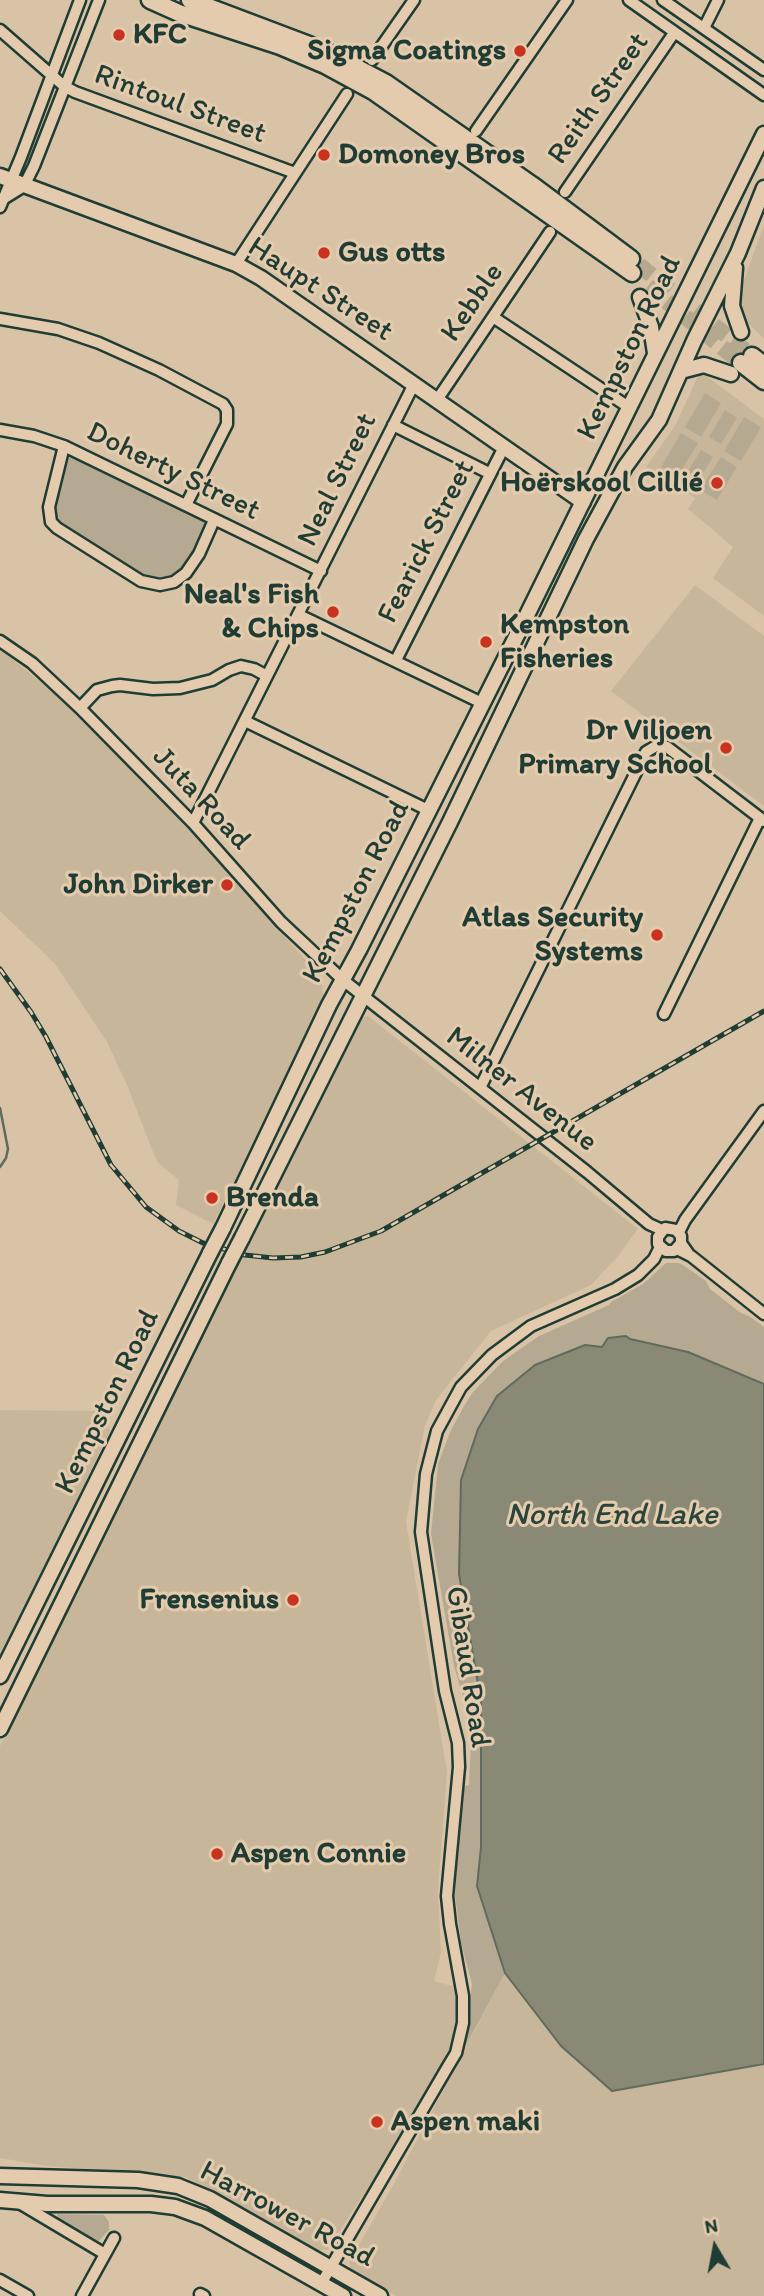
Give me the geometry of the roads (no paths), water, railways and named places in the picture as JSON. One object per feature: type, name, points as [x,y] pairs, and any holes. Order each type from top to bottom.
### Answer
[{"type":"main road","points":[[150,0],[179,13],[280,46],[325,65],[373,91],[636,269],[532,185],[386,83],[325,51],[190,0]]},
{"type":"main road","name":"Kempston Road","points":[[0,1676],[764,134]]},
{"type":"main road","name":"Haupt Street","points":[[5,178],[236,264],[261,278],[583,502]]},
{"type":"main road","name":"Kempston Road","points":[[0,1728],[471,778],[586,539],[625,467],[659,419],[738,253],[764,188]]},
{"type":"main road","points":[[738,253],[732,292],[734,314],[741,332]]},
{"type":"main road","points":[[640,297],[651,327],[655,354]]},
{"type":"main road","points":[[681,371],[704,365],[747,364],[764,381]]},
{"type":"main road","name":"Harrower Road","points":[[0,2176],[138,2180],[178,2186],[210,2199],[380,2296]]},
{"type":"main road","name":"Harrower Road","points":[[0,2200],[19,2203],[151,2204],[175,2207],[205,2218],[343,2296]]},
{"type":"street","points":[[2,203],[5,178],[52,76],[80,0]]},
{"type":"street","points":[[2,203],[24,186],[34,166],[99,0]]},
{"type":"street","points":[[372,60],[414,0]]},
{"type":"street","points":[[476,131],[567,0]]},
{"type":"street","points":[[629,0],[764,95]]},
{"type":"street","points":[[663,0],[764,70]]},
{"type":"street","points":[[704,28],[718,0]]},
{"type":"street","name":"Rintoul Street","points":[[0,30],[64,86],[295,173]]},
{"type":"street","name":"Reith Street","points":[[565,192],[674,33]]},
{"type":"street","points":[[236,264],[347,94]]},
{"type":"street","name":"Kebble","points":[[437,400],[550,232]]},
{"type":"street","points":[[493,317],[630,408]]},
{"type":"street","points":[[0,319],[58,330],[110,347],[223,404],[227,410],[227,424],[186,505]]},
{"type":"street","name":"Neal Street","points":[[194,823],[414,384]]},
{"type":"street","points":[[393,425],[489,472]]},
{"type":"street","name":"Doherty Street","points":[[0,430],[34,436],[64,446],[321,571]]},
{"type":"street","points":[[64,446],[48,507],[51,522],[141,581],[160,585],[174,582],[186,573],[199,554],[214,520]]},
{"type":"street","name":"Fearick Street","points":[[396,660],[503,447]]},
{"type":"street","points":[[299,615],[482,703]]},
{"type":"street","name":"Juta Road","points":[[0,641],[32,663],[80,708],[194,823],[281,922],[361,996]]},
{"type":"street","points":[[80,708],[97,690],[112,686],[180,688],[212,680],[241,666],[267,676]]},
{"type":"street","points":[[245,721],[428,810]]},
{"type":"street","points":[[480,1088],[646,752],[656,746],[667,747],[762,820],[664,1014]]},
{"type":"street","name":"Milner Avenue","points":[[361,996],[764,1314]]},
{"type":"street","name":"Gibaud Road","points":[[321,2284],[456,2053],[463,2023],[463,1996],[447,1896],[458,1743],[445,1691],[421,1540],[423,1494],[435,1439],[453,1399],[468,1378],[492,1355],[541,1321],[615,1289],[638,1275],[670,1240],[764,1111]]},
{"type":"street","points":[[19,2203],[105,2254]]},
{"type":"street","points":[[82,2296],[114,2238]]},
{"type":"street","points":[[0,2280],[28,2296]]},
{"type":"water","name":"North End Lake","points":[[626,1336],[688,1352],[764,1384],[764,2064],[612,2091],[561,2046],[505,1973],[477,1886],[481,1847],[481,1701],[459,1574],[461,1480],[478,1429],[497,1396],[535,1365],[585,1345],[602,1347],[608,1338]]},
{"type":"waterway","points":[[0,1108],[8,1149],[0,1167]]},
{"type":"tunnel","points":[[639,265],[752,356]]},
{"type":"tunnel","points":[[648,286],[741,363]]},
{"type":"railway","points":[[0,969],[46,1037],[111,1165],[146,1207],[179,1231],[203,1243],[245,1255],[273,1258],[301,1257],[325,1252],[381,1231],[764,1011]]},
{"type":"place","name":"KFC","points":[[119,35]]},
{"type":"place","name":"Sigma Coatings","points":[[520,51]]},
{"type":"place","name":"Domoney Bros","points":[[324,155]]},
{"type":"place","name":"Gus otts","points":[[324,253]]},
{"type":"place","name":"Hoërskool Cillié","points":[[717,483]]},
{"type":"place","name":"Neal's Fish & Chips","points":[[333,612]]},
{"type":"place","name":"Kempston Fisheries","points":[[486,642]]},
{"type":"place","name":"Dr Viljoen Primary School","points":[[726,748]]},
{"type":"place","name":"John Dirker","points":[[227,885]]},
{"type":"place","name":"Atlas Security Systems","points":[[657,935]]},
{"type":"place","name":"Brenda","points":[[212,1198]]},
{"type":"place","name":"Frensenius","points":[[293,1600]]},
{"type":"place","name":"Aspen Connie","points":[[217,1854]]},
{"type":"place","name":"Aspen maki","points":[[377,2122]]}]
